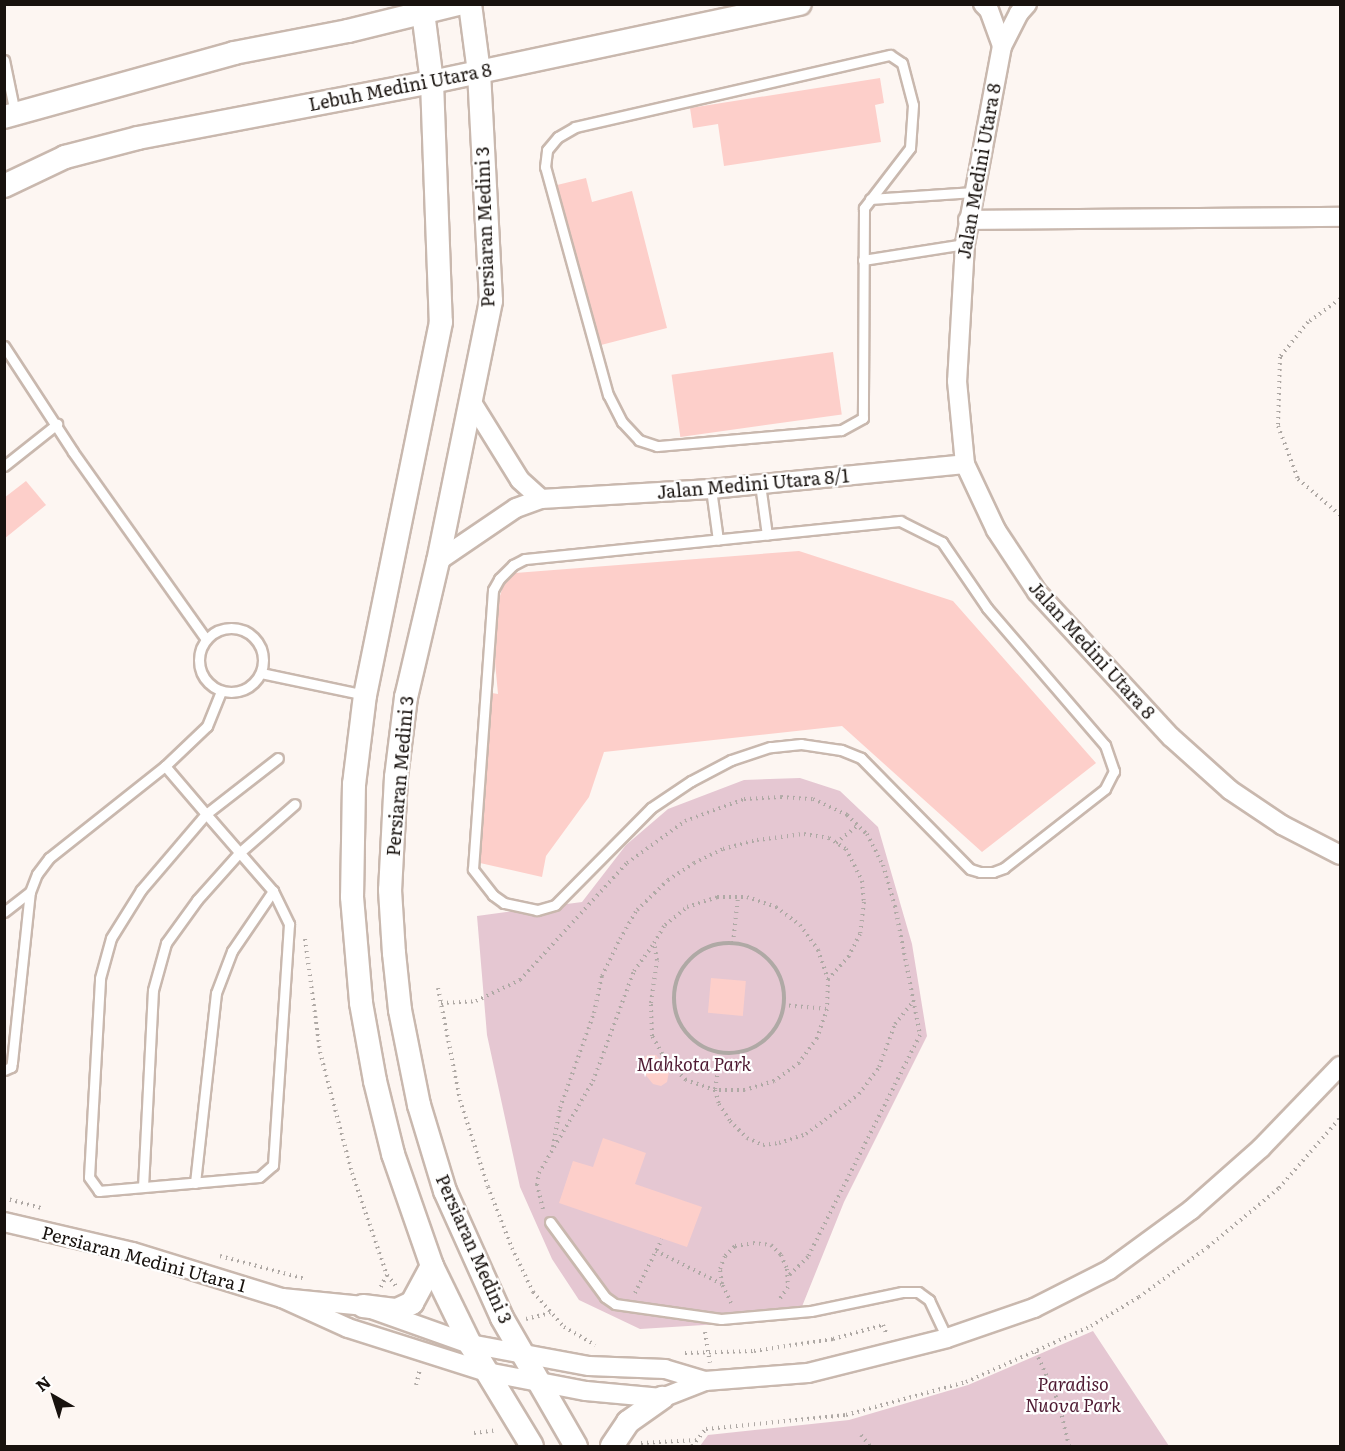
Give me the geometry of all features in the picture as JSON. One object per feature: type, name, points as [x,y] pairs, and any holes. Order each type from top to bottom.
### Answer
[{"type":"street","points":[[10,115],[234,53],[458,4]]},
{"type":"street","name":"Persiaran Medini 3","points":[[470,4],[479,72],[491,301],[438,561],[406,697],[396,777],[390,890],[394,953],[400,1010],[419,1106],[445,1191],[470,1251],[523,1355],[576,1446]]},
{"type":"street","name":"Lebuh Medini Utara 8","points":[[4,186],[65,157],[138,138],[432,82],[800,4]]},
{"type":"street","points":[[983,4],[989,10],[1002,46]]},
{"type":"street","name":"Jalan Medini Utara 8","points":[[1027,4],[1019,13],[1002,46],[968,220],[957,381],[965,464],[996,530],[1037,592],[1171,737],[1230,790],[1282,825],[1341,855]]},
{"type":"street","points":[[423,12],[432,82],[441,322],[365,694],[354,784],[352,897],[362,1003],[375,1081],[393,1154],[432,1266],[470,1344],[532,1446]]},
{"type":"street","points":[[968,220],[1341,217]]},
{"type":"street","points":[[471,401],[520,480],[541,499]]},
{"type":"street","name":"Jalan Medini Utara 8/1","points":[[438,561],[516,508],[541,499],[711,489],[965,464]]},
{"type":"street","name":"Persiaran Medini Utara 1","points":[[4,1221],[133,1252],[282,1298],[348,1328],[487,1372],[586,1391],[662,1398],[710,1381],[808,1372],[947,1338],[1034,1308],[1109,1270],[1191,1210],[1261,1148],[1341,1066]]},
{"type":"street","points":[[369,1301],[397,1310],[412,1303],[432,1266]]},
{"type":"street","name":"Persiaran Medini Utara 1","points":[[282,1298],[369,1301],[470,1344],[589,1366],[665,1369],[710,1381]]},
{"type":"street","points":[[612,1446],[628,1422],[662,1398]]},
{"type":"lane","points":[[890,55],[902,63],[913,105],[909,148],[905,157],[864,208],[863,260],[863,418],[841,430],[657,446],[639,440],[622,422],[609,395],[545,167],[547,150],[558,137],[575,127],[890,55]]},
{"type":"lane","points":[[4,60],[10,115]]},
{"type":"lane","points":[[870,199],[974,192]]},
{"type":"lane","points":[[863,260],[965,244]]},
{"type":"lane","points":[[4,345],[73,452],[206,639]]},
{"type":"lane","points":[[4,466],[57,424]]},
{"type":"lane","points":[[760,484],[766,535]]},
{"type":"lane","points":[[711,489],[718,540]]},
{"type":"lane","points":[[900,521],[942,542],[987,608],[1106,745],[1114,771],[1111,781],[1105,789],[1004,868],[980,872],[970,868],[861,758],[841,750],[801,744],[770,747],[731,760],[691,781],[651,808],[555,905],[537,910],[504,903],[494,895],[473,869],[493,590],[499,579],[513,565],[525,559],[718,540],[900,521]]},
{"type":"lane","points":[[230,628],[248,632],[255,638],[263,654],[261,673],[256,681],[240,691],[221,691],[213,687],[201,674],[199,656],[206,639],[213,633],[230,628]]},
{"type":"lane","points":[[261,673],[365,694]]},
{"type":"lane","points":[[4,1070],[11,1067],[10,1040],[30,892],[37,874],[49,858],[165,766],[207,726],[221,691]]},
{"type":"lane","points":[[165,766],[206,814],[273,891],[289,924],[273,1165],[258,1177],[99,1191],[89,1177],[100,978],[111,938],[141,890],[206,814],[278,758]]},
{"type":"lane","points":[[143,1187],[153,990],[166,943],[196,900],[239,852],[295,804]]},
{"type":"lane","points":[[195,1183],[216,993],[232,951],[273,891]]},
{"type":"lane","points":[[4,912],[30,892]]},
{"type":"lane","points":[[550,1222],[605,1297],[615,1304],[704,1317],[737,1317],[811,1311],[902,1292],[918,1292],[929,1300],[947,1338]]},
{"type":"path","points":[[1341,299],[1308,322],[1280,357],[1278,426],[1298,479],[1341,515]]},
{"type":"path","points":[[441,1003],[476,1001],[520,980],[627,863],[685,821],[712,809],[744,799],[813,799],[847,816],[867,834],[884,865],[920,1035],[808,1257],[787,1277]]},
{"type":"path","points":[[836,843],[858,825]]},
{"type":"path","points":[[553,1147],[560,1108],[594,1013],[602,976],[637,910],[668,880],[694,862],[723,849],[757,840],[804,834],[829,838],[846,849],[862,881],[864,902],[860,934],[849,956],[828,979]]},
{"type":"path","points":[[550,1222],[539,1202],[537,1185],[539,1173],[593,1082],[633,971],[665,925],[687,907],[717,897],[747,897],[776,907],[800,925],[818,950],[828,979],[827,1009],[818,1038],[799,1063],[774,1081],[745,1090],[715,1090],[686,1080],[665,1059],[652,1036],[651,1003],[657,960],[654,943]]},
{"type":"path","points":[[733,943],[738,898]]},
{"type":"path","points":[[304,933],[320,1052],[352,1173],[387,1275],[399,1290]]},
{"type":"path","points":[[733,943],[753,949],[769,960],[782,983],[783,1005],[778,1022],[762,1042],[738,1052],[721,1052],[699,1045],[681,1026],[676,1014],[675,987],[679,975],[696,954],[714,946],[733,943]]},
{"type":"path","points":[[438,988],[460,1100],[488,1187],[520,1266],[533,1292],[564,1327],[599,1347]]},
{"type":"path","points":[[721,1052],[715,1090],[719,1104],[730,1121],[747,1138],[763,1145],[806,1134],[859,1094],[879,1066],[895,1024],[913,1002]]},
{"type":"path","points":[[783,1005],[827,1009]]},
{"type":"path","points":[[627,1307],[662,1239]]},
{"type":"path","points":[[737,1317],[722,1284],[720,1269],[726,1256],[735,1246],[753,1243],[771,1245],[776,1250],[781,1256],[787,1277],[788,1287],[770,1314]]},
{"type":"path","points":[[656,1251],[722,1284]]},
{"type":"path","points":[[369,1301],[387,1275]]},
{"type":"path","points":[[704,1317],[710,1381]]},
{"type":"path","points":[[674,1353],[754,1351],[833,1339],[883,1325],[889,1342]]},
{"type":"path","points":[[1036,1352],[1059,1404],[1069,1446]]},
{"type":"path","points":[[692,1446],[706,1429]]},
{"type":"path","points":[[861,1435],[870,1446]]},
{"type":"path","points":[[634,1446],[635,1443],[697,1440]]},
{"type":"green space","name":"Mahkota Park","points":[[800,778],[840,791],[878,827],[912,944],[927,1036],[844,1202],[801,1309],[720,1324],[640,1329],[579,1300],[552,1259],[520,1187],[487,1035],[477,916],[582,902],[626,845],[668,809],[744,780]]},
{"type":"green space","name":"Paradiso Nuova Park","points":[[1093,1331],[1169,1446],[700,1446],[708,1435],[849,1420],[968,1385]]},
{"type":"building","points":[[880,78],[884,103],[875,105],[881,142],[724,166],[718,124],[693,128],[690,108]]},
{"type":"building","points":[[586,178],[592,202],[632,191],[667,328],[601,345],[557,185]]},
{"type":"building","points":[[833,352],[842,414],[680,437],[672,375]]},
{"type":"building","points":[[26,481],[46,505],[4,539],[4,498]]},
{"type":"building","points":[[799,551],[953,601],[1096,763],[982,852],[842,726],[604,752],[589,797],[546,856],[542,877],[480,863],[492,693],[498,694],[495,662],[499,599],[503,586],[515,573]]},
{"type":"building","points":[[711,978],[746,981],[743,1016],[708,1013]]},
{"type":"building","points":[[648,1055],[656,1055],[669,1072],[667,1082],[661,1086],[653,1084],[640,1068],[641,1060]]},
{"type":"building","points":[[603,1138],[646,1153],[635,1184],[702,1207],[687,1247],[559,1203],[573,1161],[593,1167]]}]
